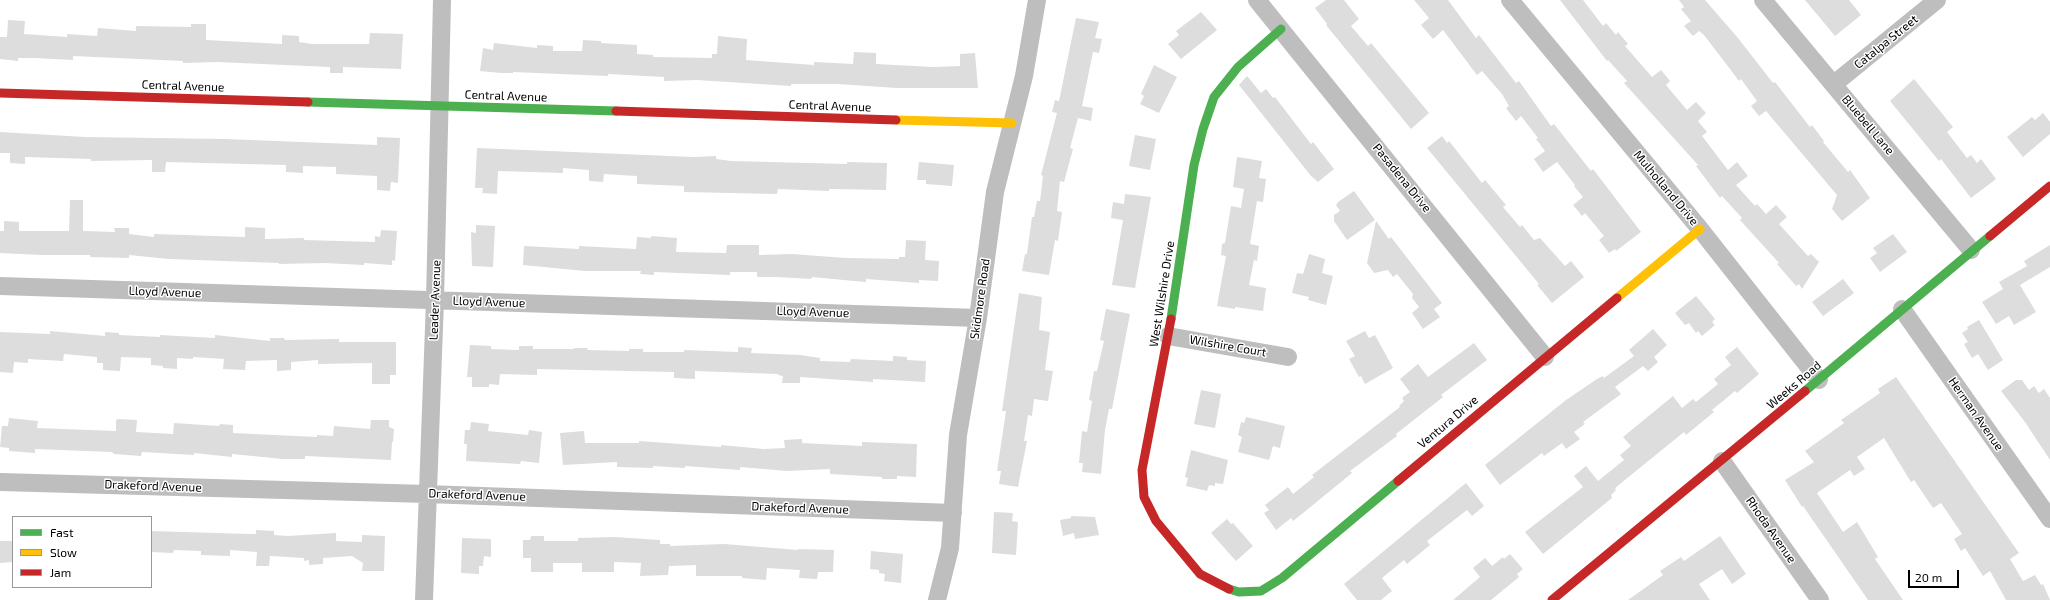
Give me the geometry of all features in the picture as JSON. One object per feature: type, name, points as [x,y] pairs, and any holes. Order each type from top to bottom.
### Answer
[{"type":"street","name":"Leader Avenue","points":[[424,600],[435,300],[442,0]]},
{"type":"street","name":"Skidmore Road","points":[[937,600],[950,548],[958,435],[978,318],[995,192],[1024,76],[1037,0]]},
{"type":"street","name":"Pasadena Drive","points":[[1257,0],[1546,357]]},
{"type":"street","name":"Mulholland Drive","points":[[1510,0],[1700,229],[1819,380]]},
{"type":"street","name":"Bluebell Lane","points":[[1763,0],[1971,250]]},
{"type":"street","name":"Catalpa Street","points":[[1834,84],[1937,0]]},
{"type":"street","name":"West Wilshire Drive","points":[[1200,574],[1156,521],[1144,497],[1142,470],[1168,336],[1194,165],[1203,129],[1214,97],[1238,67],[1281,29]]},
{"type":"street","name":"Central Avenue","points":[[0,93],[1012,123]]},
{"type":"street","name":"Weeks Road","points":[[1552,600],[1722,461],[1971,250],[2050,186]]},
{"type":"street","name":"Ventura Drive","points":[[1200,574],[1222,587],[1239,592],[1261,591],[1282,578],[1700,229]]},
{"type":"street","name":"Lloyd Avenue","points":[[0,286],[978,318]]},
{"type":"street","name":"Herman Avenue","points":[[1902,309],[2050,519]]},
{"type":"street","name":"Wilshire Court","points":[[1168,336],[1288,357]]},
{"type":"street","name":"Rhoda Avenue","points":[[1722,461],[1820,600]]},
{"type":"street","name":"Drakeford Avenue","points":[[0,482],[427,494],[953,513]]},
{"type":"building","points":[[1326,0],[1344,0],[1359,19],[1351,26],[1368,46],[1371,43],[1429,113],[1411,129],[1326,25],[1327,24],[1315,8]]},
{"type":"building","points":[[1414,0],[1448,0],[1476,38],[1479,35],[1516,83],[1519,81],[1551,126],[1554,124],[1591,171],[1593,169],[1641,232],[1616,251],[1615,249],[1609,253],[1599,240],[1604,236],[1585,213],[1582,216],[1573,205],[1583,197],[1574,186],[1575,185],[1557,162],[1543,172],[1534,159],[1545,151],[1536,139],[1538,138],[1521,116],[1516,121],[1506,108],[1509,106],[1502,94],[1482,71],[1477,75],[1443,30],[1433,39],[1421,25],[1429,18]]},
{"type":"building","points":[[1560,0],[1583,0],[1603,26],[1606,23],[1616,35],[1618,32],[1628,44],[1625,46],[1652,77],[1661,70],[1670,81],[1666,85],[1687,110],[1696,102],[1706,113],[1698,121],[1707,132],[1702,136],[1728,170],[1737,162],[1748,176],[1736,185],[1755,206],[1757,204],[1766,214],[1776,205],[1787,217],[1779,224],[1808,256],[1811,254],[1819,262],[1802,289],[1799,284],[1796,286],[1777,264],[1779,263],[1740,220],[1742,218],[1722,196],[1720,198],[1696,166],[1698,165],[1624,83],[1627,81],[1608,60],[1607,61]]},
{"type":"building","points":[[1679,0],[1705,0],[1738,38],[1773,83],[1775,82],[1810,127],[1812,125],[1824,141],[1823,142],[1848,172],[1850,170],[1870,198],[1842,221],[1832,209],[1837,195],[1766,111],[1759,116],[1751,106],[1757,101],[1741,79],[1739,81],[1704,35],[1699,31],[1693,36],[1684,26],[1691,21],[1681,9],[1684,7]]},
{"type":"building","points":[[1805,0],[1849,0],[1861,15],[1835,36]]},
{"type":"building","points":[[1201,12],[1217,30],[1181,59],[1168,44],[1179,35],[1176,31]]},
{"type":"building","points":[[1076,18],[1099,22],[1095,38],[1102,39],[1099,53],[1093,52],[1082,106],[1093,108],[1091,121],[1078,118],[1070,148],[1073,149],[1064,182],[1060,181],[1057,211],[1062,212],[1058,241],[1055,240],[1049,275],[1022,271],[1025,254],[1027,254],[1032,217],[1034,217],[1037,201],[1040,201],[1043,176],[1041,175],[1057,113],[1052,112],[1055,100],[1059,101]]},
{"type":"building","points":[[8,20],[25,21],[24,34],[67,37],[67,34],[97,36],[98,28],[136,31],[136,26],[191,27],[191,24],[206,24],[206,40],[282,44],[282,35],[299,36],[299,42],[312,44],[369,44],[370,33],[403,34],[401,69],[343,67],[343,73],[330,73],[330,67],[217,62],[183,63],[183,61],[73,56],[73,60],[18,58],[18,61],[0,59],[0,37],[7,37]]},
{"type":"building","points":[[718,36],[747,39],[746,60],[814,65],[814,62],[853,64],[854,52],[876,53],[876,64],[933,67],[960,66],[960,54],[975,53],[978,88],[896,88],[838,84],[791,84],[791,86],[697,80],[664,81],[664,77],[608,74],[608,76],[480,71],[483,48],[493,50],[494,43],[537,48],[537,45],[553,46],[553,51],[582,51],[583,40],[601,41],[601,43],[637,45],[637,54],[653,55],[653,57],[712,58],[712,54],[717,54]]},
{"type":"building","points":[[1154,65],[1177,77],[1159,113],[1140,104],[1144,96],[1141,94]]},
{"type":"building","points":[[1247,76],[1261,93],[1266,89],[1273,98],[1275,97],[1311,144],[1313,142],[1334,169],[1318,182],[1311,176],[1239,85]]},
{"type":"building","points":[[1914,79],[1953,127],[1947,132],[1967,158],[1971,155],[1977,163],[1981,159],[1996,179],[1971,198],[1941,159],[1939,161],[1890,101]]},
{"type":"building","points":[[2043,113],[2050,122],[2050,134],[2023,157],[2007,137],[2032,117],[2035,120]]},
{"type":"building","points":[[0,132],[85,137],[225,139],[377,145],[377,137],[400,138],[398,183],[391,182],[390,191],[377,190],[377,176],[336,174],[336,167],[303,166],[303,173],[286,172],[286,165],[166,162],[165,172],[152,172],[152,160],[91,161],[91,159],[25,157],[25,164],[10,163],[10,153],[0,153]]},
{"type":"building","points":[[1135,135],[1156,139],[1150,170],[1129,166]]},
{"type":"building","points":[[1442,136],[1447,143],[1449,141],[1482,183],[1485,180],[1506,205],[1503,207],[1520,227],[1522,225],[1534,240],[1540,238],[1565,266],[1571,261],[1584,277],[1552,303],[1537,285],[1539,284],[1427,148]]},
{"type":"building","points":[[477,148],[694,157],[716,156],[716,159],[731,161],[847,164],[847,162],[887,163],[886,190],[829,189],[829,191],[778,189],[777,194],[684,192],[684,186],[637,184],[637,176],[604,174],[603,182],[589,181],[589,170],[563,168],[563,173],[498,171],[497,194],[482,193],[483,188],[475,188]]},
{"type":"building","points":[[1237,157],[1262,161],[1259,178],[1266,179],[1263,202],[1257,201],[1250,244],[1259,246],[1257,261],[1254,260],[1249,285],[1266,288],[1263,311],[1217,306],[1226,256],[1221,255],[1222,244],[1225,243],[1231,206],[1241,208],[1244,189],[1233,187]]},
{"type":"building","points":[[919,162],[954,165],[952,186],[926,184],[926,180],[917,180]]},
{"type":"building","points":[[1354,191],[1375,220],[1347,240],[1334,221],[1334,215],[1340,211],[1336,205],[1338,202]]},
{"type":"building","points":[[1125,194],[1151,197],[1135,288],[1112,285],[1123,220],[1111,218],[1113,202],[1124,204]]},
{"type":"building","points":[[70,200],[83,200],[83,231],[115,232],[114,228],[129,228],[129,234],[154,237],[154,234],[245,237],[245,227],[265,228],[265,239],[304,238],[304,240],[375,242],[375,236],[380,237],[381,230],[397,231],[395,261],[392,260],[392,265],[364,263],[364,265],[325,263],[279,264],[169,259],[129,255],[129,258],[90,257],[90,255],[0,253],[0,231],[4,231],[4,221],[19,222],[19,231],[69,231]]},
{"type":"building","points":[[1376,221],[1389,239],[1391,237],[1442,303],[1434,309],[1440,317],[1423,329],[1412,313],[1419,307],[1412,298],[1413,294],[1397,274],[1393,277],[1388,270],[1374,273],[1367,263]]},
{"type":"building","points":[[476,225],[495,226],[493,267],[472,266],[471,232],[476,233]]},
{"type":"building","points":[[1893,234],[1907,252],[1880,272],[1870,258],[1877,253],[1873,248]]},
{"type":"building","points":[[651,236],[677,238],[676,252],[726,253],[727,245],[759,245],[759,255],[792,254],[846,258],[899,259],[899,257],[905,257],[906,240],[926,241],[925,260],[939,261],[938,281],[919,280],[919,283],[866,279],[866,282],[812,277],[811,279],[757,277],[757,272],[730,272],[730,275],[654,272],[654,275],[640,274],[641,271],[585,271],[523,265],[524,246],[579,249],[579,246],[636,249],[637,237],[651,238]]},
{"type":"building","points":[[2050,245],[2050,267],[2020,285],[2036,312],[2014,325],[2009,316],[1996,324],[1982,302],[2003,289],[1999,282],[2027,266],[2024,261]]},
{"type":"building","points":[[1309,254],[1325,259],[1322,273],[1333,276],[1326,305],[1308,300],[1309,297],[1292,293],[1297,273],[1303,274]]},
{"type":"building","points":[[1843,279],[1854,293],[1823,316],[1812,302]]},
{"type":"building","points":[[1019,293],[1042,297],[1039,330],[1050,332],[1045,370],[1053,371],[1048,401],[1034,399],[1032,416],[1028,415],[1024,441],[1027,441],[1018,487],[999,484],[1001,471],[997,471],[1006,411],[1002,411]]},
{"type":"building","points":[[1696,296],[1715,319],[1712,322],[1715,325],[1702,336],[1698,331],[1696,333],[1689,323],[1685,325],[1675,313]]},
{"type":"building","points":[[1106,309],[1130,314],[1112,409],[1109,409],[1105,430],[1101,474],[1082,472],[1083,463],[1079,463],[1082,431],[1087,432],[1092,401],[1089,400],[1094,371],[1097,371],[1104,341],[1100,340]]},
{"type":"building","points":[[1979,320],[2003,360],[1988,370],[1978,354],[1972,358],[1964,344],[1968,342],[1962,333],[1968,329],[1967,327]]},
{"type":"building","points":[[1653,329],[1667,345],[1654,357],[1658,362],[1648,371],[1643,366],[1615,387],[1621,394],[1583,422],[1585,424],[1574,432],[1580,439],[1566,449],[1562,443],[1544,456],[1542,453],[1500,485],[1485,465],[1566,400],[1597,379],[1603,376],[1604,378],[1634,356],[1629,350]]},
{"type":"building","points":[[50,331],[105,336],[105,332],[119,333],[119,335],[160,337],[160,335],[215,338],[215,335],[270,341],[270,338],[284,338],[285,340],[339,339],[339,342],[396,342],[396,375],[390,375],[390,384],[372,384],[372,363],[318,364],[318,360],[291,362],[291,370],[277,371],[277,360],[246,361],[245,370],[223,369],[224,359],[193,357],[193,359],[177,358],[177,369],[151,365],[151,358],[121,357],[120,371],[103,370],[103,363],[97,363],[97,357],[64,354],[63,361],[28,359],[28,363],[14,362],[13,373],[0,372],[0,332],[50,334]]},
{"type":"building","points":[[1365,331],[1369,338],[1375,335],[1393,368],[1365,384],[1361,376],[1359,377],[1349,359],[1355,356],[1346,341]]},
{"type":"building","points":[[1474,343],[1487,360],[1441,395],[1443,397],[1396,434],[1397,436],[1350,471],[1352,473],[1308,509],[1293,521],[1291,518],[1276,530],[1264,513],[1269,510],[1265,505],[1288,487],[1293,494],[1314,477],[1312,475],[1400,407],[1399,406],[1404,401],[1402,398],[1410,392],[1400,379],[1418,364],[1428,377]]},
{"type":"building","points":[[470,345],[491,346],[491,349],[519,350],[519,346],[533,346],[533,349],[588,348],[587,350],[629,351],[629,349],[643,349],[643,352],[684,352],[684,350],[738,352],[738,347],[752,348],[751,353],[800,355],[820,358],[820,361],[850,362],[851,359],[893,361],[893,356],[907,357],[907,360],[926,361],[925,382],[873,379],[873,382],[800,377],[800,383],[782,383],[783,376],[778,374],[695,371],[695,379],[674,378],[674,372],[537,369],[537,375],[500,374],[499,385],[489,384],[489,387],[472,387],[472,377],[467,377]]},
{"type":"building","points":[[1737,347],[1759,374],[1737,393],[1735,391],[1712,410],[1714,412],[1686,435],[1684,432],[1615,488],[1616,490],[1611,495],[1612,498],[1543,554],[1525,532],[1583,487],[1574,476],[1586,466],[1598,481],[1624,460],[1620,455],[1631,446],[1623,437],[1673,396],[1682,408],[1693,399],[1696,402],[1718,384],[1714,379],[1731,365],[1725,357]]},
{"type":"building","points":[[1896,377],[2019,553],[2010,559],[2023,581],[2035,575],[2041,585],[2043,584],[2050,600],[2006,600],[1990,571],[1983,576],[1965,548],[1961,551],[1954,539],[1962,534],[1941,503],[1933,508],[1914,480],[1911,482],[1884,438],[1857,457],[1865,469],[1854,476],[1850,470],[1817,493],[1843,532],[1857,522],[1878,557],[1875,559],[1903,600],[1868,600],[1803,506],[1802,507],[1785,480],[1814,462],[1805,451],[1844,423],[1841,420],[1880,393],[1878,389]]},
{"type":"building","points":[[2016,380],[2022,380],[2029,390],[2034,386],[2039,393],[2044,389],[2050,398],[2050,460],[2025,422],[2001,391]]},
{"type":"building","points":[[1201,390],[1221,394],[1215,428],[1194,424]]},
{"type":"building","points":[[1246,417],[1285,426],[1280,448],[1273,446],[1269,460],[1238,452],[1242,437],[1238,435],[1241,422],[1244,423]]},
{"type":"building","points":[[9,418],[38,421],[37,428],[116,431],[116,420],[137,420],[136,432],[173,434],[174,423],[219,426],[220,424],[233,425],[233,433],[317,437],[317,435],[333,436],[334,426],[370,429],[371,420],[389,420],[389,427],[394,429],[391,460],[305,456],[305,459],[283,459],[232,454],[232,457],[194,453],[194,455],[142,452],[141,456],[114,454],[112,452],[35,449],[35,453],[9,451],[9,448],[0,447],[2,426],[8,426]]},
{"type":"building","points":[[471,422],[489,424],[488,431],[528,435],[529,430],[542,432],[539,463],[521,461],[520,464],[466,461],[467,444],[464,444],[465,430],[470,430]]},
{"type":"building","points":[[584,431],[585,443],[639,443],[639,441],[721,447],[721,445],[764,449],[785,448],[784,440],[802,439],[802,443],[862,446],[862,442],[917,444],[916,477],[897,476],[897,479],[882,479],[882,477],[830,474],[830,469],[787,471],[740,467],[740,470],[685,466],[685,468],[653,466],[653,468],[617,467],[617,462],[563,465],[560,433]]},
{"type":"building","points":[[1191,450],[1228,460],[1223,484],[1215,483],[1215,486],[1209,485],[1207,491],[1186,486],[1188,478],[1185,477]]},
{"type":"building","points":[[1466,483],[1484,506],[1472,516],[1467,510],[1427,541],[1430,545],[1407,564],[1404,560],[1382,578],[1392,591],[1381,600],[1357,600],[1344,584]]},
{"type":"building","points":[[994,512],[1013,513],[1012,521],[1018,522],[1016,555],[992,553]]},
{"type":"building","points":[[1071,516],[1095,517],[1099,535],[1075,539],[1074,533],[1063,536],[1060,520],[1071,518]]},
{"type":"building","points":[[1227,519],[1231,524],[1233,523],[1253,546],[1236,561],[1211,533]]},
{"type":"building","points":[[256,530],[274,531],[274,535],[288,536],[336,533],[336,541],[362,542],[362,535],[385,536],[384,571],[362,571],[363,563],[352,556],[323,558],[323,564],[309,565],[309,560],[304,561],[304,558],[270,556],[269,566],[256,566],[257,552],[230,550],[230,556],[201,555],[201,551],[174,550],[173,553],[152,552],[152,531],[256,534]]},
{"type":"building","points":[[531,536],[544,536],[544,541],[578,541],[578,538],[615,537],[660,540],[660,544],[670,544],[670,546],[724,544],[798,550],[834,550],[833,572],[818,572],[817,579],[799,578],[800,570],[767,568],[766,580],[742,578],[742,576],[696,576],[696,565],[669,566],[668,575],[640,576],[641,563],[614,562],[614,572],[582,572],[582,563],[553,563],[553,572],[531,572],[531,558],[523,558],[523,540],[530,540]]},
{"type":"building","points":[[1720,536],[1746,574],[1732,584],[1722,569],[1699,584],[1710,600],[1628,600],[1663,575],[1660,571],[1681,557],[1684,561]]},
{"type":"building","points":[[462,538],[491,539],[491,557],[484,556],[483,566],[479,566],[479,574],[461,573]]},
{"type":"building","points":[[0,541],[12,541],[12,562],[0,563]]},
{"type":"building","points":[[871,551],[903,554],[901,583],[884,581],[885,574],[879,573],[879,570],[870,569]]},
{"type":"building","points":[[1510,554],[1523,569],[1517,574],[1519,577],[1491,600],[1453,600],[1480,577],[1473,568],[1485,558],[1492,566],[1503,557],[1504,559]]},
{"type":"traffic: fast","points":[[1171,319],[1194,165],[1203,129],[1214,97],[1238,67],[1281,29]]},
{"type":"traffic: fast","points":[[308,102],[616,111]]},
{"type":"traffic: fast","points":[[1805,391],[1990,236]]},
{"type":"traffic: fast","points":[[1229,589],[1239,592],[1261,591],[1282,578],[1398,481]]},
{"type":"traffic: slow","points":[[896,120],[1012,123]]},
{"type":"traffic: slow","points":[[1617,298],[1700,229]]},
{"type":"traffic: jam","points":[[0,93],[308,102]]},
{"type":"traffic: jam","points":[[616,111],[896,120]]},
{"type":"traffic: jam","points":[[1990,236],[2050,186]]},
{"type":"traffic: jam","points":[[1398,481],[1617,298]]},
{"type":"traffic: jam","points":[[1171,319],[1142,470],[1144,497],[1156,521],[1200,574],[1229,589]]},
{"type":"traffic: jam","points":[[1552,600],[1805,391]]}]
